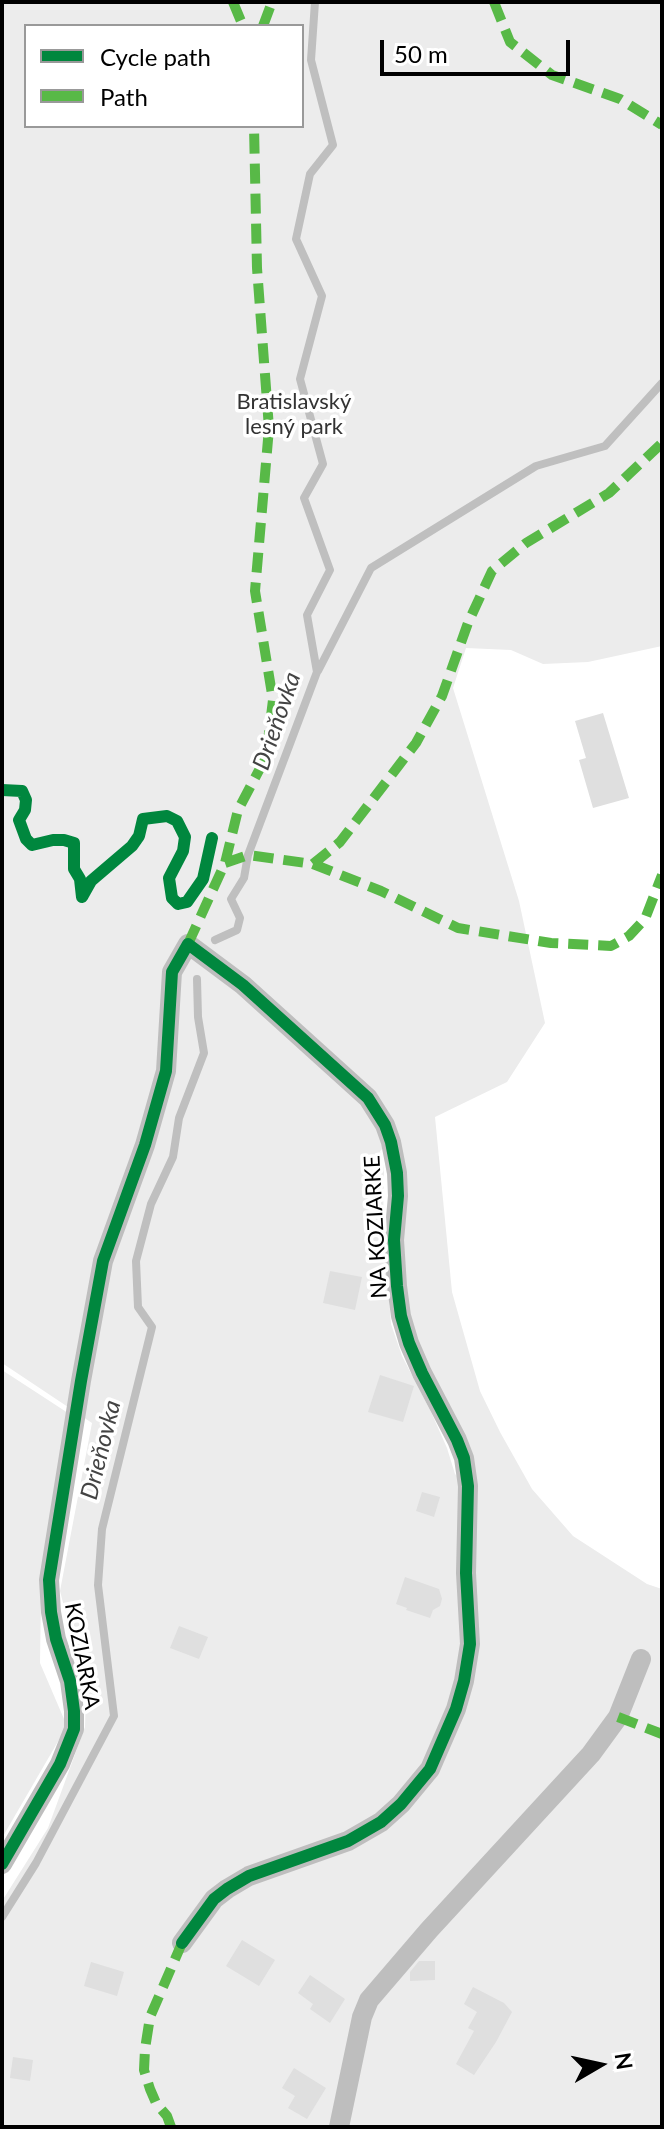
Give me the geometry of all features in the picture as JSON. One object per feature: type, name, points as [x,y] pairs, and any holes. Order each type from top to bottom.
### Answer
[{"type":"street","name":"NA KOZIARKE","points":[[182,1943],[214,1899],[227,1889],[249,1876],[348,1841],[381,1822],[401,1804],[430,1769],[456,1709],[470,1644],[466,1573],[468,1486],[464,1458],[422,1373],[401,1316],[394,1240],[397,1173],[385,1125],[368,1098],[243,985],[188,944]]},
{"type":"street","name":"KOZIARKA","points":[[2,1864],[60,1764],[74,1729],[70,1681],[56,1639],[49,1580],[103,1261],[145,1145],[166,1071],[172,972],[188,944]]},
{"type":"street","points":[[339,2127],[362,2017],[369,2000],[591,1754],[618,1717],[641,1659]]},
{"type":"green space","name":"Bratislavský lesný park","points":[[2,2],[662,2],[662,646],[588,662],[543,664],[511,650],[466,648],[453,688],[519,901],[545,1023],[507,1082],[435,1117],[452,1292],[480,1391],[532,1489],[573,1536],[647,1584],[662,1589],[662,2127],[2,2127],[2,1901],[48,1828],[85,1727],[86,1692],[60,1591],[92,1423],[2,1363]],"holes":[[[390,1142],[409,1343],[467,1485],[455,1474],[447,1448],[402,1356],[391,1324],[383,1222],[384,1169],[380,1151]]]},
{"type":"green space","points":[[2,1370],[68,1413],[41,1593],[40,1663],[67,1726],[2,1838]]},
{"type":"building","points":[[603,713],[629,798],[593,808],[579,760],[586,758],[575,721]]},
{"type":"building","points":[[330,1271],[362,1277],[355,1310],[323,1303]]},
{"type":"building","points":[[380,1375],[414,1386],[403,1422],[368,1412]]},
{"type":"building","points":[[422,1492],[440,1497],[434,1517],[416,1511]]},
{"type":"building","points":[[405,1577],[439,1589],[442,1599],[440,1606],[433,1610],[430,1618],[396,1604]]},
{"type":"building","points":[[179,1626],[208,1637],[199,1659],[170,1648]]},
{"type":"building","points":[[242,1940],[275,1960],[259,1986],[226,1966]]},
{"type":"building","points":[[419,1961],[435,1961],[435,1980],[410,1981],[410,1972]]},
{"type":"building","points":[[91,1962],[124,1972],[117,1996],[84,1986]]},
{"type":"building","points":[[310,1975],[345,1999],[330,2023],[310,2009],[313,2004],[298,1993]]},
{"type":"building","points":[[473,1987],[504,2003],[512,2012],[474,2075],[456,2064],[474,2031],[468,2028],[477,2012],[464,2004]]},
{"type":"building","points":[[13,2057],[33,2060],[30,2081],[10,2078]]},
{"type":"building","points":[[294,2068],[326,2088],[307,2119],[288,2108],[295,2096],[282,2088]]},
{"type":"waterway","name":"Drieňovka","points":[[215,940],[237,930],[240,918],[231,899],[244,878],[248,855],[317,672],[307,615],[330,570],[304,498],[323,464],[300,379],[322,296],[296,239],[310,174],[333,145],[311,60],[315,2]]},
{"type":"waterway","points":[[318,671],[371,568],[536,466],[605,446],[662,383]]},
{"type":"waterway","name":"Drieňovka","points":[[2,1917],[36,1863],[114,1716],[98,1585],[102,1529],[152,1327],[138,1307],[136,1261],[151,1204],[173,1157],[179,1118],[204,1053],[198,1017],[197,979]]},
{"type":"marked path","points":[[233,2],[242,24]]},
{"type":"marked path","points":[[264,24],[272,2]]},
{"type":"marked path","points":[[494,2],[510,42],[552,75],[620,99],[662,125]]},
{"type":"marked path","points":[[188,944],[225,863],[238,810],[266,757],[273,700],[255,591],[269,428],[257,268],[254,128]]},
{"type":"marked path","points":[[313,864],[340,842],[416,743],[442,696],[468,623],[492,571],[526,543],[609,493],[662,443]]},
{"type":"marked path","points":[[225,863],[248,855],[313,864],[381,891],[458,928],[551,943],[611,946],[629,936],[645,919],[662,875]]},
{"type":"marked path","points":[[618,1717],[662,1734]]},
{"type":"marked path","points":[[171,2127],[150,2089],[144,2070],[145,2049],[150,2017],[182,1943]]},
{"type":"cycle path","points":[[2,790],[22,791],[26,800],[25,810],[19,820],[26,839],[32,845],[53,840],[74,843],[74,869],[80,879],[82,897],[91,881],[132,846],[139,836],[143,819],[167,816],[177,821],[185,837],[183,851],[169,878],[172,898],[178,904],[187,902],[203,879],[212,838]]},
{"type":"cycle path","points":[[2,1864],[60,1764],[74,1729],[70,1681],[56,1639],[49,1580],[103,1261],[145,1145],[166,1071],[172,972],[188,944],[243,985],[368,1098],[385,1125],[397,1173],[394,1240],[401,1316],[422,1373],[464,1458],[468,1486],[466,1573],[470,1644],[456,1709],[430,1769],[401,1804],[381,1822],[348,1841],[249,1876],[227,1889],[214,1899],[182,1943]]}]
